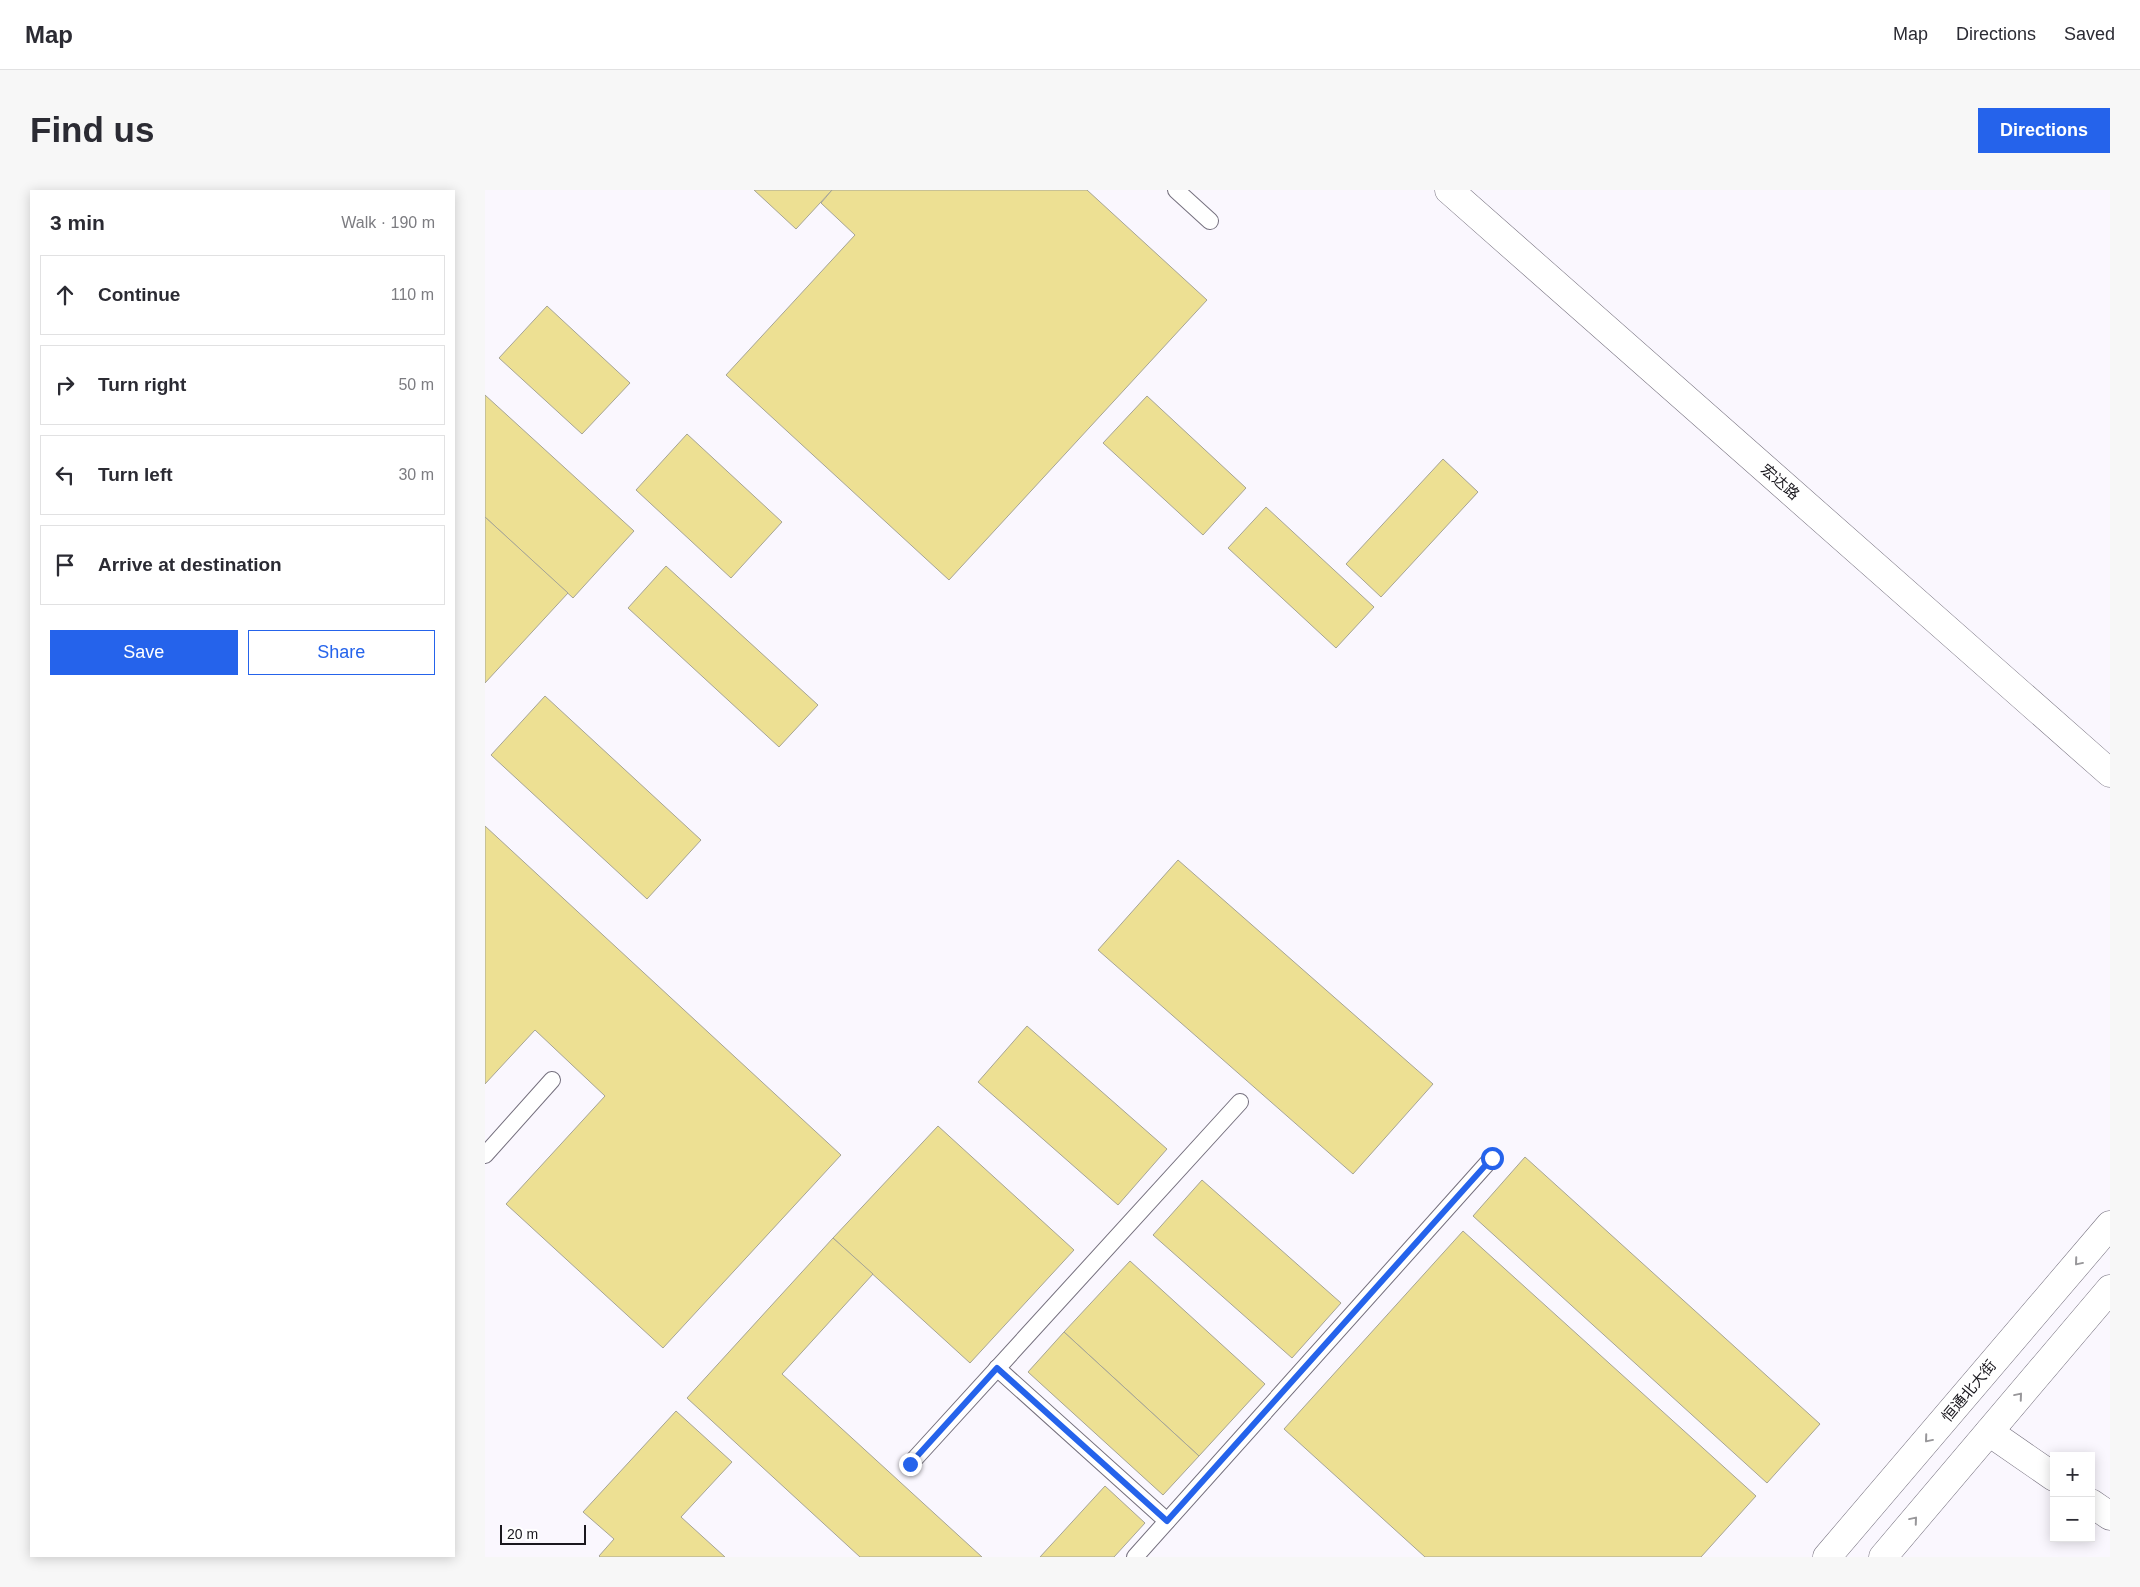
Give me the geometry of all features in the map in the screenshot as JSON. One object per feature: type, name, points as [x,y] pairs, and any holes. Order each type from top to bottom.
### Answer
[{"type":"street","name":"宏达路","points":[[1449,190],[2110,773]]},
{"type":"street","name":"恒通北大街","points":[[1827,1557],[2110,1225]]},
{"type":"street","points":[[1883,1557],[2110,1290]]},
{"type":"street","points":[[1989,1432],[2050,1474]]},
{"type":"street","points":[[2095,1506],[2110,1516]]},
{"type":"lane","points":[[1176,190],[1210,221]]},
{"type":"lane","points":[[485,1156],[552,1080]]},
{"type":"lane","points":[[910,1464],[1240,1102]]},
{"type":"lane","points":[[1135,1557],[1492,1158]]},
{"type":"lane","points":[[997,1368],[1167,1521]]},
{"type":"building","points":[[754,190],[832,190],[796,229]]},
{"type":"building","points":[[832,190],[1087,190],[1207,300],[949,580],[726,375],[855,235],[821,203]]},
{"type":"building","points":[[547,306],[630,383],[582,434],[499,358]]},
{"type":"building","points":[[485,395],[634,531],[573,598],[485,517]]},
{"type":"building","points":[[1147,396],[1246,488],[1203,535],[1103,443]]},
{"type":"building","points":[[687,434],[782,522],[731,578],[636,490]]},
{"type":"building","points":[[1443,459],[1478,492],[1381,597],[1346,564]]},
{"type":"building","points":[[1266,507],[1374,607],[1336,648],[1228,548]]},
{"type":"building","points":[[485,517],[568,593],[485,683]]},
{"type":"building","points":[[666,566],[818,705],[779,747],[628,608]]},
{"type":"building","points":[[545,696],[701,840],[647,899],[491,755]]},
{"type":"building","points":[[485,826],[841,1155],[663,1348],[506,1204],[605,1096],[535,1030],[485,1084]]},
{"type":"building","points":[[1178,860],[1433,1084],[1353,1174],[1098,950]]},
{"type":"building","points":[[1027,1026],[1167,1149],[1118,1205],[978,1082]]},
{"type":"building","points":[[938,1126],[1074,1250],[970,1363],[833,1238]]},
{"type":"building","points":[[1525,1157],[1820,1424],[1767,1483],[1473,1216]]},
{"type":"building","points":[[1202,1180],[1341,1303],[1292,1358],[1153,1235]]},
{"type":"building","points":[[1463,1231],[1756,1496],[1701,1557],[1425,1557],[1284,1429]]},
{"type":"building","points":[[833,1238],[873,1274],[782,1374],[982,1557],[860,1557],[687,1398]]},
{"type":"building","points":[[1130,1261],[1265,1384],[1199,1456],[1064,1332]]},
{"type":"building","points":[[1064,1332],[1199,1456],[1163,1495],[1028,1372]]},
{"type":"building","points":[[676,1411],[732,1462],[681,1517],[725,1557],[600,1557],[614,1539],[583,1512]]},
{"type":"building","points":[[1105,1486],[1145,1523],[1114,1557],[1040,1557]]},
{"type":"route","points":[[910,1464],[997,1368],[1167,1521],[1492,1158]]}]
